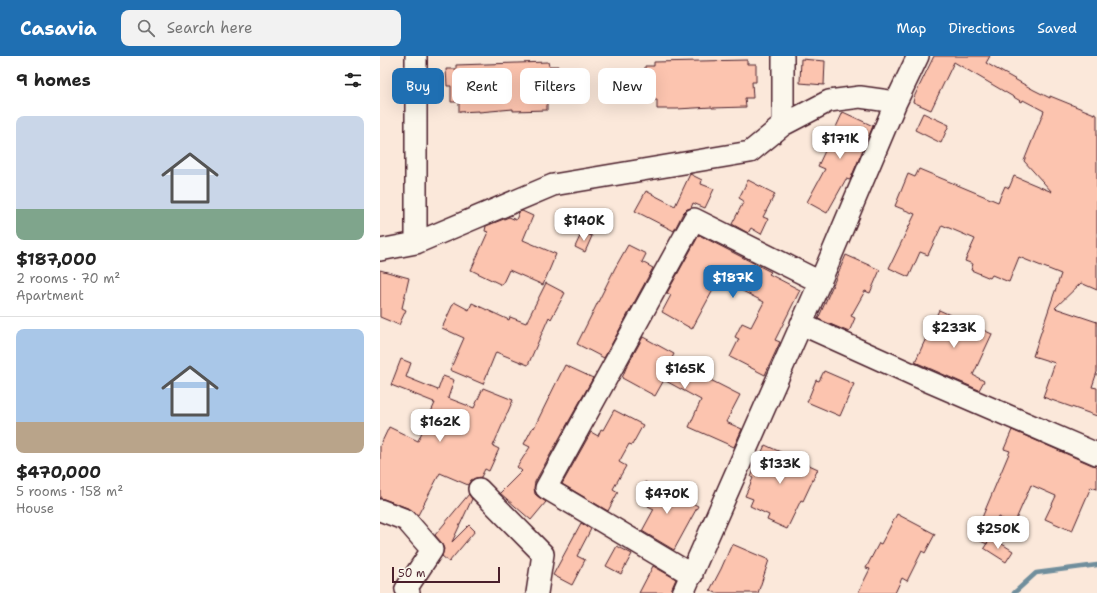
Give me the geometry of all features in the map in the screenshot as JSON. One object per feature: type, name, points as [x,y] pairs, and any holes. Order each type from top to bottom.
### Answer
[{"type":"street","points":[[416,56],[416,243]]},
{"type":"street","points":[[783,56],[783,125]]},
{"type":"street","points":[[820,282],[694,218],[546,488],[687,584],[820,282],[896,102],[918,56]]},
{"type":"street","points":[[380,250],[416,243],[553,185],[750,152],[783,125],[829,101],[860,97],[896,102]]},
{"type":"street","points":[[801,324],[923,379],[1097,454]]},
{"type":"street","points":[[479,489],[543,554],[537,593]]},
{"type":"street","points":[[380,510],[406,520],[432,550],[406,589],[409,593]]},
{"type":"building","points":[[934,56],[990,56],[986,63],[1034,90],[1050,98],[1050,96],[1097,115],[1097,290],[1081,283],[1055,308],[1097,322],[1097,372],[1092,387],[1097,388],[1097,416],[1043,397],[1055,363],[1033,356],[1061,274],[1019,257],[1009,282],[992,275],[990,278],[971,270],[973,264],[965,261],[975,239],[942,225],[928,255],[920,252],[909,277],[889,268],[915,214],[895,206],[908,174],[915,177],[919,169],[998,202],[1005,186],[1009,188],[1014,176],[1052,192],[1024,161],[1044,111],[1023,100],[1022,102],[954,62],[931,110],[913,102]]},
{"type":"building","points":[[801,59],[825,61],[824,85],[800,83]]},
{"type":"building","points":[[747,60],[747,64],[756,64],[756,82],[752,82],[753,98],[745,98],[746,107],[657,109],[656,68],[645,68],[645,66],[654,66],[654,62]]},
{"type":"building","points":[[548,62],[549,66],[558,66],[558,68],[520,68],[520,104],[547,104],[547,110],[513,111],[513,109],[459,112],[459,104],[512,104],[512,68],[456,68],[456,65]]},
{"type":"building","points":[[446,69],[452,69],[452,102],[451,86],[447,86]]},
{"type":"building","points":[[843,112],[873,126],[850,180],[846,179],[827,213],[807,202],[825,169],[818,166]]},
{"type":"building","points":[[923,113],[949,125],[941,143],[915,130]]},
{"type":"building","points":[[690,174],[702,180],[701,184],[714,189],[705,208],[693,203],[691,208],[687,209],[683,213],[674,231],[635,211],[646,191],[675,206]]},
{"type":"building","points":[[748,180],[775,194],[763,217],[768,219],[761,234],[751,228],[748,233],[732,224],[744,201],[739,198]]},
{"type":"building","points":[[522,211],[533,216],[523,240],[556,254],[543,285],[509,270],[502,285],[471,270],[488,232],[485,231],[486,226],[509,217],[516,220],[519,212]]},
{"type":"building","points":[[582,232],[592,236],[585,252],[575,247]]},
{"type":"building","points":[[699,235],[771,272],[769,274],[800,290],[775,340],[780,342],[765,375],[730,357],[739,339],[735,337],[742,323],[751,327],[764,302],[719,279],[692,329],[662,312],[671,295],[667,293]]},
{"type":"building","points":[[628,245],[646,254],[642,262],[653,268],[604,358],[577,344]]},
{"type":"building","points":[[846,255],[880,270],[870,293],[865,291],[851,316],[855,318],[849,332],[818,319]]},
{"type":"building","points":[[380,270],[409,278],[402,308],[406,310],[399,325],[380,317]]},
{"type":"building","points":[[546,283],[565,293],[551,319],[549,317],[528,365],[496,352],[483,384],[450,370],[464,338],[442,328],[454,302],[469,310],[472,303],[509,320],[510,317],[526,323]]},
{"type":"building","points":[[939,310],[992,334],[973,375],[984,381],[979,390],[915,362]]},
{"type":"building","points":[[643,337],[674,354],[671,360],[740,395],[726,422],[742,429],[734,447],[689,427],[701,400],[664,380],[655,396],[622,378]]},
{"type":"building","points":[[401,359],[411,363],[406,377],[438,390],[443,376],[454,380],[448,398],[474,408],[483,388],[513,400],[493,446],[499,449],[489,471],[485,469],[481,477],[471,480],[468,485],[440,473],[418,515],[410,509],[380,498],[380,446],[389,427],[418,441],[435,403],[391,385]]},
{"type":"building","points":[[565,365],[593,378],[535,482],[535,494],[546,502],[531,520],[500,493],[522,471],[517,467],[530,447],[524,444],[533,427],[534,428]]},
{"type":"building","points":[[824,371],[854,384],[840,416],[807,402],[816,380],[819,381]]},
{"type":"building","points":[[614,410],[643,425],[632,445],[629,444],[619,462],[626,466],[613,489],[618,492],[608,511],[562,484],[591,432],[598,436]]},
{"type":"building","points":[[1012,430],[1097,466],[1097,489],[1091,487],[1072,531],[1045,519],[1056,496],[1031,485],[1014,524],[998,517],[987,544],[972,537],[981,520],[1010,451],[1004,449]]},
{"type":"building","points":[[765,445],[818,469],[803,501],[801,500],[787,529],[767,520],[769,515],[750,506],[753,499],[745,496],[753,478],[751,477]]},
{"type":"building","points":[[645,482],[658,489],[659,486],[698,506],[674,550],[642,531],[654,509],[648,506],[652,500],[639,494]]},
{"type":"building","points":[[469,494],[472,499],[452,542],[469,525],[475,531],[449,562],[442,556],[444,549],[441,542],[435,535]]},
{"type":"building","points":[[897,514],[935,534],[925,553],[922,551],[907,581],[902,578],[895,593],[858,593],[870,569],[866,568]]},
{"type":"building","points":[[581,523],[591,529],[577,556],[585,560],[572,585],[553,575]]},
{"type":"building","points":[[991,537],[1013,551],[1006,562],[984,548]]},
{"type":"building","points":[[732,544],[769,560],[758,593],[716,593],[710,590]]},
{"type":"building","points":[[617,546],[632,554],[621,574],[606,566]]},
{"type":"building","points":[[653,566],[676,579],[671,593],[639,593]]},
{"type":"waterway","points":[[1014,593],[1036,573],[1097,565]]}]
